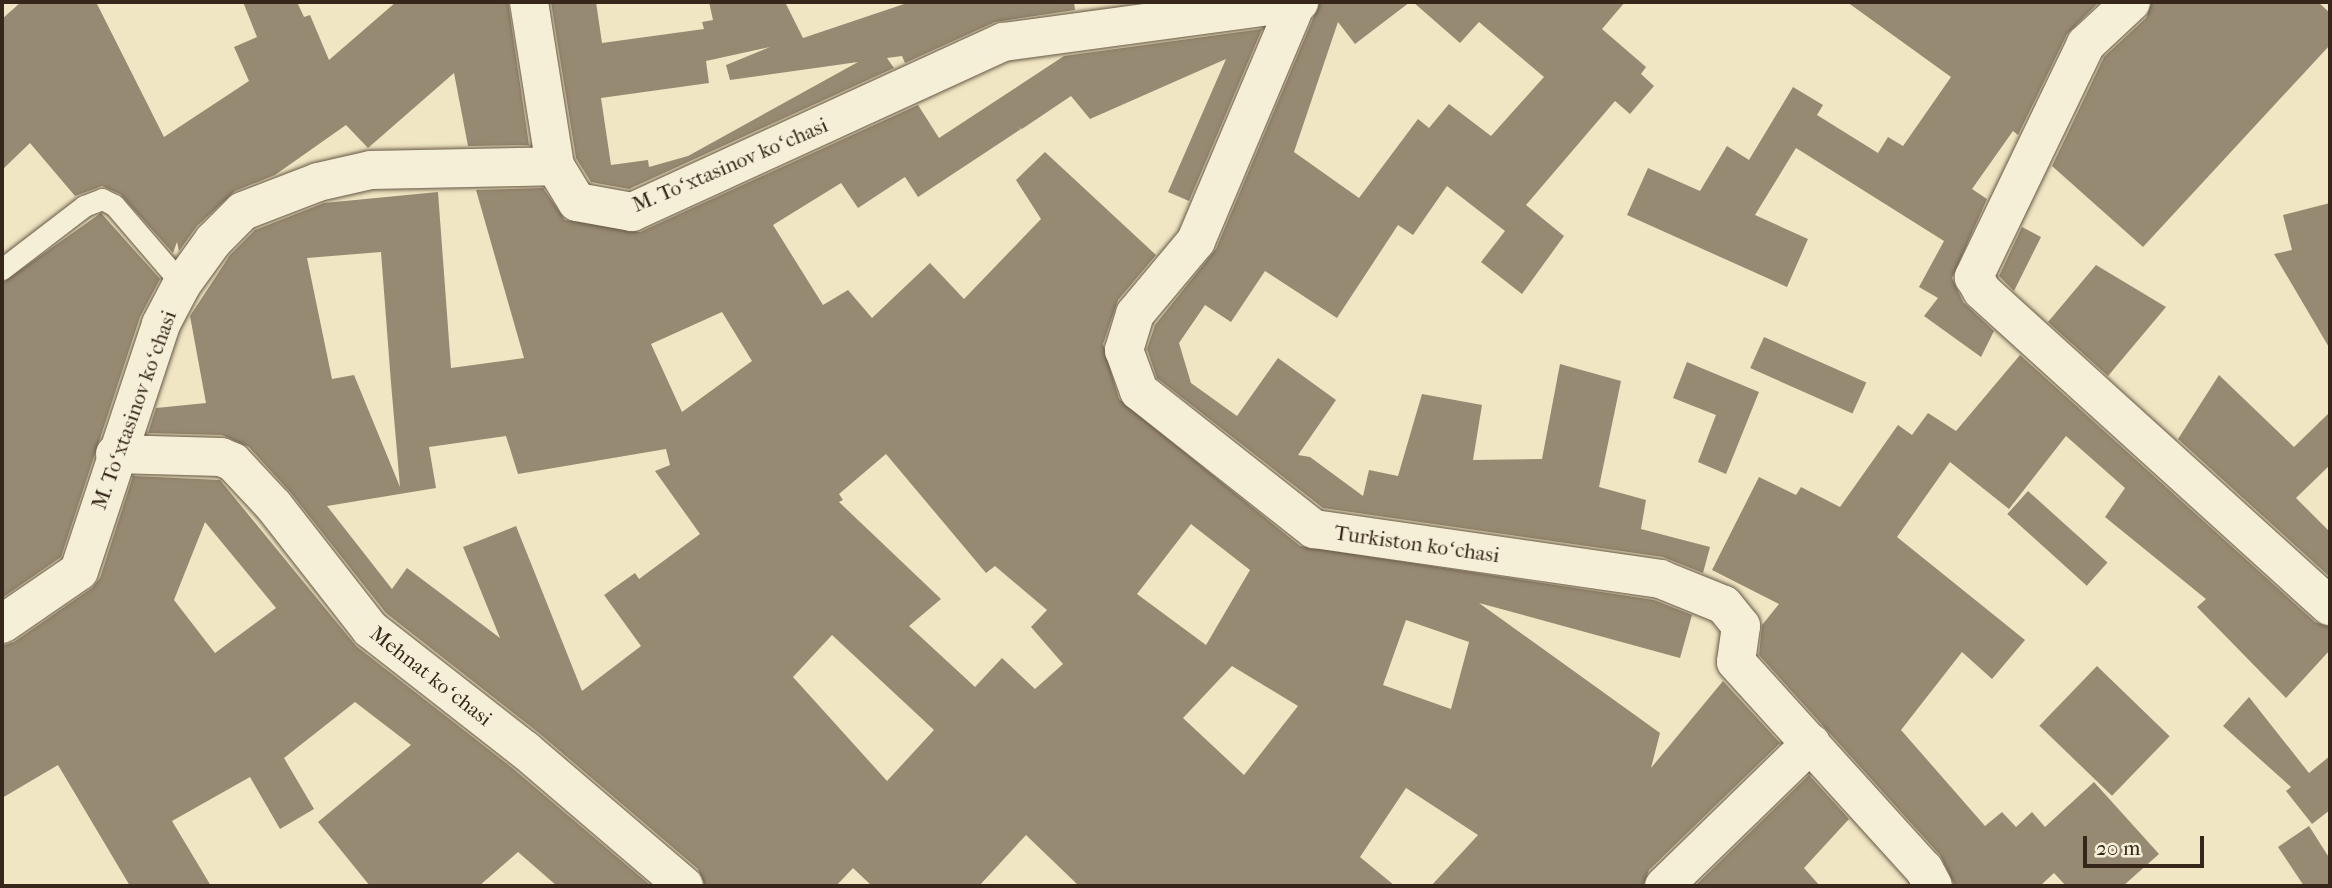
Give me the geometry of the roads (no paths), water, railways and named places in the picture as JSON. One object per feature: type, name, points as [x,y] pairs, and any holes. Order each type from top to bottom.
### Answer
[{"type":"street","points":[[529,2],[555,166]]},
{"type":"street","points":[[2131,2],[2086,44],[1974,277],[1982,292],[2330,606]]},
{"type":"street","name":"M. Toʻxtasinov koʻchasi","points":[[2,624],[79,571],[115,454],[161,324],[182,284],[213,241],[243,211],[318,182],[372,170],[555,166],[577,202],[632,212],[1004,42],[1298,3]]},
{"type":"street","name":"Turkiston koʻchasi","points":[[1298,3],[1196,241],[1135,314],[1124,350],[1139,390],[1314,529],[1661,579],[1724,605],[1741,626],[1736,662],[1924,869],[1933,886]]},
{"type":"street","name":"Mehnat koʻchasi","points":[[115,454],[221,457],[233,462],[370,629],[525,750],[684,886]]},
{"type":"street","points":[[1664,886],[1811,743]]},
{"type":"lane","points":[[2,269],[84,206],[102,199],[114,205],[182,284]]}]
